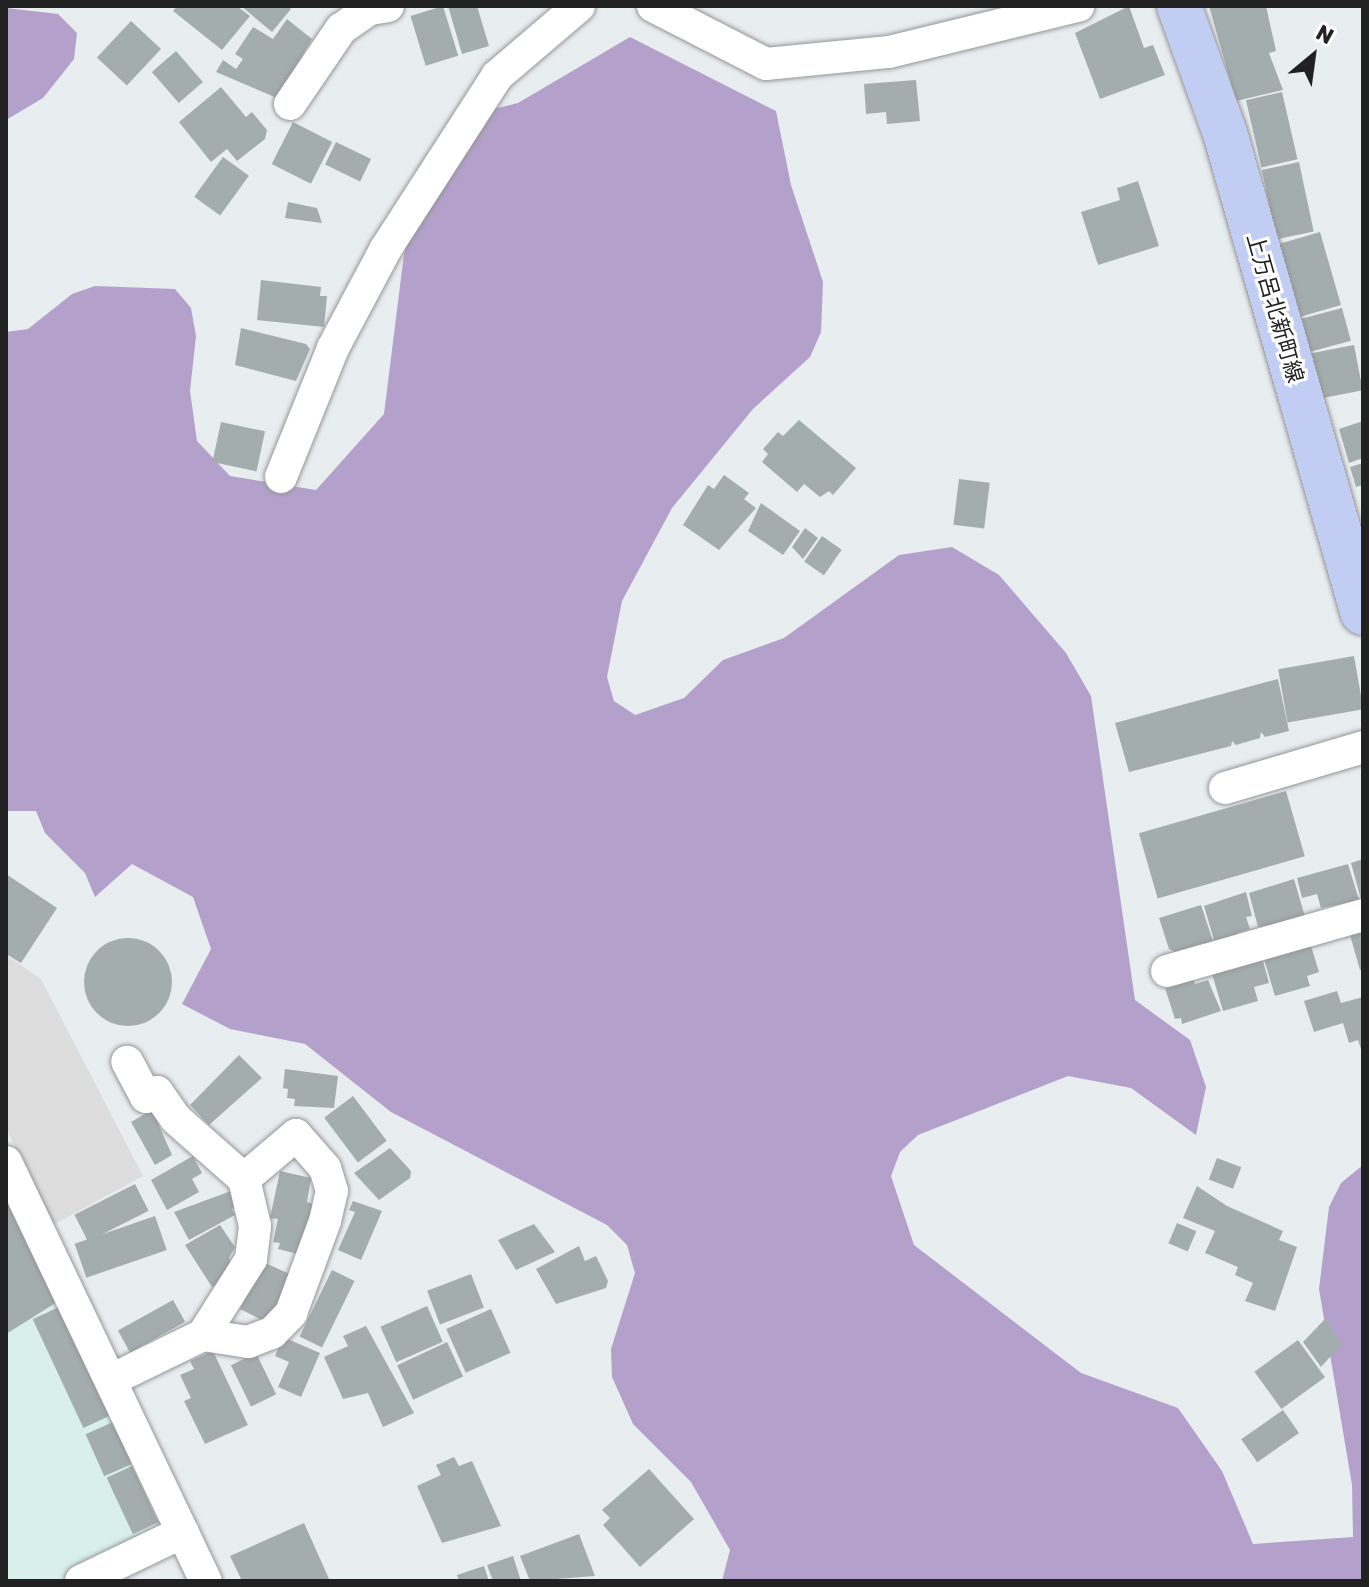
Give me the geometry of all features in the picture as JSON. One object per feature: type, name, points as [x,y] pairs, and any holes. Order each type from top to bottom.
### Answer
[{"type":"main road","name":"上万呂北新町線","points":[[1179,6],[1225,133],[1363,613]]},
{"type":"street","points":[[290,104],[341,29],[370,9],[388,6]]},
{"type":"street","points":[[281,477],[333,348],[385,250],[497,76],[579,6]]},
{"type":"street","points":[[653,6],[766,64],[889,52],[1078,6]]},
{"type":"street","points":[[1225,788],[1363,747]]},
{"type":"street","points":[[1167,971],[1363,915]]},
{"type":"street","points":[[111,1380],[203,1335],[251,1259],[255,1226],[244,1179],[176,1119],[157,1092],[146,1097],[127,1062]]},
{"type":"street","points":[[203,1335],[248,1342],[272,1333],[291,1313],[325,1221],[332,1191],[325,1168],[296,1135],[244,1179]]},
{"type":"street","points":[[6,1162],[206,1581]]},
{"type":"street","points":[[81,1581],[183,1532]]},
{"type":"shaded area","points":[[6,8],[58,14],[77,33],[74,59],[43,98],[6,120]]},
{"type":"shaded area","points":[[630,37],[776,111],[791,185],[823,282],[821,332],[810,357],[753,409],[672,508],[622,601],[607,677],[614,701],[635,715],[684,698],[723,660],[784,638],[899,555],[952,547],[999,575],[1066,653],[1091,696],[1135,1000],[1190,1040],[1206,1087],[1196,1135],[1131,1088],[1068,1076],[918,1135],[900,1152],[891,1176],[914,1245],[1081,1373],[1178,1408],[1222,1471],[1253,1544],[1353,1537],[1352,1485],[1319,1289],[1329,1207],[1341,1183],[1363,1165],[1363,1581],[722,1581],[730,1550],[691,1482],[633,1424],[612,1377],[611,1349],[635,1273],[627,1245],[607,1225],[391,1112],[305,1044],[230,1029],[182,1004],[211,949],[193,897],[132,864],[95,897],[85,873],[45,833],[36,811],[6,811],[6,332],[28,329],[72,294],[95,286],[175,289],[191,308],[196,336],[190,391],[197,441],[230,476],[316,490],[384,414],[404,254],[431,154],[465,116],[518,103]]},
{"type":"shaded area","points":[[6,955],[41,979],[143,1176],[53,1225],[6,1128]]},
{"type":"shaded area","points":[[6,1179],[162,1518],[155,1535],[56,1581],[6,1581]]},
{"type":"building","points":[[177,6],[237,6],[250,16],[222,50],[173,11]]},
{"type":"building","points":[[241,6],[287,6],[291,9],[272,32]]},
{"type":"building","points":[[443,6],[458,56],[426,66],[410,16]]},
{"type":"building","points":[[448,6],[477,6],[489,46],[462,54]]},
{"type":"building","points":[[1129,6],[1144,48],[1153,45],[1165,75],[1100,99],[1075,33]]},
{"type":"building","points":[[1209,6],[1266,6],[1276,51],[1269,53],[1283,90],[1236,101]]},
{"type":"building","points":[[287,19],[312,39],[277,98],[216,72],[223,60],[236,69],[243,59],[235,54],[253,27],[273,39]]},
{"type":"building","points":[[131,21],[161,49],[127,86],[97,58]]},
{"type":"building","points":[[176,51],[203,82],[179,103],[152,72]]},
{"type":"building","points":[[916,80],[920,121],[887,124],[886,112],[866,114],[864,84]]},
{"type":"building","points":[[221,87],[246,117],[252,112],[267,130],[265,139],[237,161],[227,149],[211,162],[179,122]]},
{"type":"building","points":[[1282,92],[1298,159],[1261,168],[1246,100]]},
{"type":"building","points":[[293,122],[332,142],[311,184],[272,164]]},
{"type":"building","points":[[336,142],[371,159],[360,182],[325,164]]},
{"type":"building","points":[[223,157],[249,176],[220,215],[194,197]]},
{"type":"building","points":[[1299,162],[1314,231],[1277,239],[1262,170]]},
{"type":"building","points":[[1138,181],[1159,246],[1098,265],[1081,212],[1120,200],[1117,188]]},
{"type":"building","points":[[288,202],[317,208],[322,223],[285,218]]},
{"type":"building","points":[[1320,232],[1341,305],[1299,317],[1278,244]]},
{"type":"building","points":[[261,280],[321,287],[320,296],[327,296],[324,327],[257,320]]},
{"type":"building","points":[[1342,308],[1351,341],[1310,352],[1301,319]]},
{"type":"building","points":[[241,328],[306,344],[310,349],[296,381],[235,365]]},
{"type":"building","points":[[1354,345],[1363,390],[1314,400],[1305,355]]},
{"type":"building","points":[[799,420],[856,468],[833,495],[829,491],[820,497],[804,484],[797,492],[762,462],[768,454],[763,449],[778,432],[783,436]]},
{"type":"building","points":[[1363,421],[1363,458],[1349,463],[1339,429]]},
{"type":"building","points":[[221,422],[265,431],[256,471],[212,462]]},
{"type":"building","points":[[1363,463],[1363,485],[1356,487],[1350,467]]},
{"type":"building","points":[[724,475],[749,493],[744,499],[756,508],[719,550],[683,525],[708,485],[714,489]]},
{"type":"building","points":[[959,479],[990,483],[984,528],[953,525]]},
{"type":"building","points":[[761,503],[800,531],[783,555],[748,531]]},
{"type":"building","points":[[805,528],[818,538],[803,559],[792,547]]},
{"type":"building","points":[[822,536],[842,550],[824,575],[804,561]]},
{"type":"building","points":[[1354,656],[1363,709],[1288,723],[1278,669]]},
{"type":"building","points":[[1278,679],[1289,731],[1265,737],[1261,732],[1260,738],[1236,745],[1232,741],[1231,746],[1129,772],[1115,723]]},
{"type":"building","points":[[1286,791],[1305,856],[1158,899],[1139,833]]},
{"type":"building","points":[[1363,859],[1363,903],[1362,903],[1351,863]]},
{"type":"building","points":[[1348,864],[1359,900],[1321,908],[1317,894],[1302,898],[1297,878]]},
{"type":"building","points":[[6,874],[57,908],[21,963],[6,954]]},
{"type":"building","points":[[1294,879],[1306,920],[1258,927],[1249,893]]},
{"type":"building","points":[[1246,892],[1252,916],[1246,917],[1250,929],[1237,933],[1239,940],[1216,947],[1204,906]]},
{"type":"building","points":[[1201,905],[1215,947],[1206,950],[1204,943],[1175,952],[1169,949],[1159,918]]},
{"type":"building","points":[[1363,932],[1363,969],[1360,970],[1350,935]]},
{"type":"building","points":[[128,938],[153,945],[165,957],[172,982],[165,1007],[153,1019],[128,1026],[103,1019],[91,1007],[84,982],[91,957],[103,945]]},
{"type":"building","points":[[1311,946],[1319,972],[1307,976],[1310,986],[1275,996],[1264,959]]},
{"type":"building","points":[[1262,957],[1269,983],[1254,987],[1258,1001],[1223,1011],[1212,974]]},
{"type":"building","points":[[1193,979],[1195,984],[1208,980],[1221,1011],[1182,1024],[1181,1018],[1175,1019],[1165,988]]},
{"type":"building","points":[[1337,991],[1341,1003],[1363,997],[1363,1055],[1358,1040],[1349,1043],[1343,1023],[1314,1032],[1304,1001]]},
{"type":"building","points":[[239,1055],[262,1078],[209,1125],[190,1105]]},
{"type":"building","points":[[285,1069],[338,1076],[334,1108],[294,1106],[295,1099],[287,1098],[288,1089],[283,1088]]},
{"type":"building","points":[[353,1096],[387,1141],[358,1162],[324,1118]]},
{"type":"building","points":[[152,1110],[172,1155],[155,1165],[131,1122]]},
{"type":"building","points":[[390,1148],[411,1171],[410,1178],[379,1200],[354,1173]]},
{"type":"building","points":[[193,1156],[202,1173],[192,1179],[199,1192],[167,1210],[151,1180]]},
{"type":"building","points":[[1217,1158],[1241,1167],[1233,1189],[1209,1179]]},
{"type":"building","points":[[280,1171],[311,1178],[307,1202],[313,1204],[298,1254],[278,1249],[280,1243],[273,1242],[278,1219],[270,1218]]},
{"type":"building","points":[[135,1184],[149,1211],[88,1242],[74,1215]]},
{"type":"building","points":[[1197,1186],[1227,1206],[1283,1231],[1279,1240],[1297,1247],[1275,1311],[1245,1301],[1253,1283],[1235,1275],[1238,1267],[1205,1253],[1215,1231],[1183,1218]]},
{"type":"building","points":[[231,1191],[239,1206],[232,1209],[235,1215],[189,1240],[174,1212]]},
{"type":"building","points":[[6,1192],[57,1302],[6,1334]]},
{"type":"building","points":[[353,1201],[382,1211],[361,1260],[338,1250],[355,1212],[349,1210]]},
{"type":"building","points":[[155,1216],[167,1250],[86,1278],[75,1244]]},
{"type":"building","points":[[1177,1223],[1196,1231],[1188,1251],[1168,1243]]},
{"type":"building","points":[[534,1224],[555,1252],[516,1270],[498,1240]]},
{"type":"building","points":[[220,1225],[235,1247],[229,1258],[233,1266],[223,1272],[227,1279],[212,1287],[185,1245]]},
{"type":"building","points":[[579,1246],[585,1261],[596,1256],[608,1281],[606,1288],[556,1304],[536,1269]]},
{"type":"building","points":[[263,1262],[292,1275],[272,1316],[262,1320],[240,1309]]},
{"type":"building","points":[[332,1270],[354,1281],[322,1347],[300,1337]]},
{"type":"building","points":[[471,1274],[484,1308],[440,1324],[427,1291]]},
{"type":"building","points":[[173,1300],[185,1322],[130,1352],[118,1331]]},
{"type":"building","points":[[427,1306],[443,1342],[396,1362],[380,1327]]},
{"type":"building","points":[[59,1307],[110,1416],[83,1428],[33,1319]]},
{"type":"building","points":[[491,1309],[511,1353],[466,1373],[446,1329]]},
{"type":"building","points":[[1325,1319],[1342,1344],[1321,1367],[1303,1342]]},
{"type":"building","points":[[366,1326],[414,1413],[383,1427],[368,1393],[343,1399],[324,1357],[348,1346],[343,1336]]},
{"type":"building","points":[[283,1337],[320,1353],[301,1397],[278,1387],[289,1362],[275,1356]]},
{"type":"building","points":[[1298,1340],[1325,1377],[1281,1409],[1254,1372]]},
{"type":"building","points":[[447,1342],[463,1376],[413,1400],[397,1365]]},
{"type":"building","points":[[213,1351],[248,1425],[205,1444],[184,1401],[191,1398],[180,1375],[194,1369],[190,1361]]},
{"type":"building","points":[[256,1353],[276,1394],[251,1407],[231,1365]]},
{"type":"building","points":[[1283,1410],[1299,1433],[1257,1462],[1241,1439]]},
{"type":"building","points":[[113,1422],[132,1464],[104,1476],[86,1434]]},
{"type":"building","points":[[454,1457],[459,1466],[472,1461],[501,1526],[442,1543],[417,1486],[441,1475],[436,1465]]},
{"type":"building","points":[[132,1466],[158,1522],[133,1534],[107,1478]]},
{"type":"building","points":[[649,1469],[694,1519],[640,1567],[603,1525],[610,1518],[602,1510]]},
{"type":"building","points":[[304,1523],[330,1581],[242,1581],[230,1556]]},
{"type":"building","points":[[579,1534],[595,1576],[530,1581],[520,1556]]},
{"type":"building","points":[[513,1556],[521,1581],[493,1581],[487,1565]]},
{"type":"building","points":[[484,1566],[489,1581],[459,1581],[457,1575]]}]
